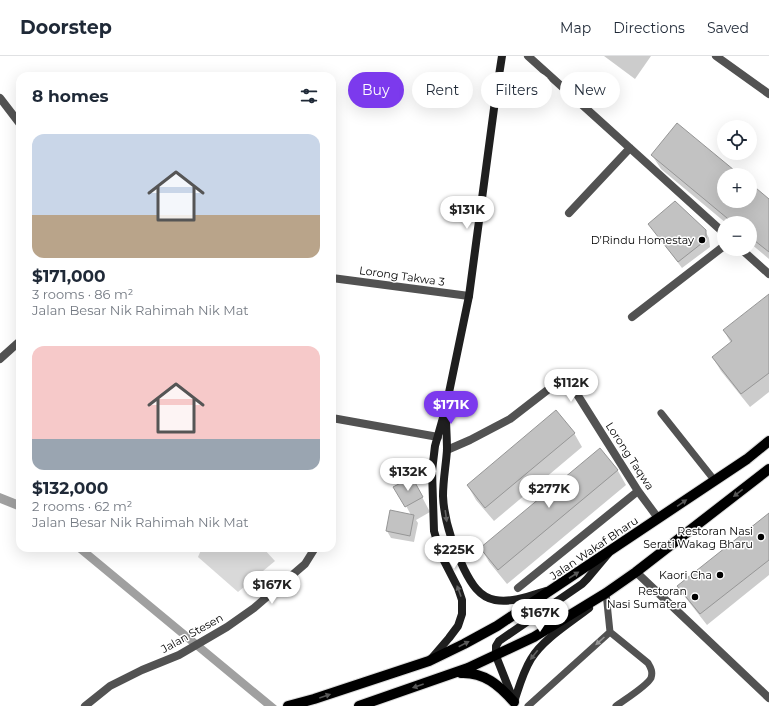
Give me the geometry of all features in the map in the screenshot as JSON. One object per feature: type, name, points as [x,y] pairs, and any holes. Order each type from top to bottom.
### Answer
[{"type":"main road","name":"Jalan Wakaf Bharu","points":[[288,706],[314,700],[429,661],[497,626],[715,481],[747,459],[769,441]]},
{"type":"main road","points":[[359,706],[455,673],[496,656],[540,634],[606,593],[636,572],[768,473]]},
{"type":"main road","points":[[455,673],[481,675],[502,688],[515,704]]},
{"type":"street","points":[[429,661],[458,626],[462,614],[462,600],[458,588],[442,555],[434,531],[432,472],[438,437],[446,407],[469,296],[502,56]]},
{"type":"street","points":[[528,56],[717,227]]},
{"type":"street","points":[[716,56],[769,94]]},
{"type":"street","points":[[0,98],[16,119]]},
{"type":"street","points":[[570,213],[630,148]]},
{"type":"street","points":[[632,317],[717,251]]},
{"type":"street","points":[[749,256],[769,274]]},
{"type":"street","name":"Lorong Takwa 3","points":[[336,279],[469,296]]},
{"type":"street","points":[[0,359],[16,345]]},
{"type":"street","name":"Lorong Taqwa","points":[[446,450],[470,440],[510,419],[554,385],[563,381],[570,384],[575,391],[638,491],[658,518]]},
{"type":"street","points":[[446,407],[446,450],[443,490],[447,525],[454,548],[470,581],[476,589],[485,596],[494,600],[505,601],[519,599],[555,588]]},
{"type":"street","points":[[336,419],[438,437]]},
{"type":"street","points":[[518,588],[638,491]]},
{"type":"street","points":[[515,704],[496,656],[496,646],[503,637],[582,584],[611,551]]},
{"type":"street","name":"Jalan Stesen","points":[[85,706],[110,686],[189,649],[227,627],[254,608],[305,564],[312,552]]},
{"type":"street","points":[[636,572],[769,698]]},
{"type":"street","points":[[515,704],[523,675],[531,657],[545,642],[606,593]]},
{"type":"lane","points":[[661,413],[715,481]]},
{"type":"lane","points":[[606,593],[610,632],[648,663],[652,669],[651,677],[647,683],[616,706]]},
{"type":"lane","points":[[528,706],[610,632]]},
{"type":"shaded area","points":[[0,493],[16,499],[16,509],[0,503]]},
{"type":"shaded area","points":[[78,552],[91,552],[277,706],[264,706]]},
{"type":"shaded area","points":[[200,552],[267,552],[275,561],[238,592],[198,557]]},
{"type":"building","points":[[677,123],[717,156],[717,160],[722,160],[732,168],[717,168],[717,208],[757,208],[757,189],[769,199],[769,252],[757,243],[757,216],[725,216],[651,155]]},
{"type":"building","points":[[675,201],[706,230],[706,240],[678,262],[648,224]]},
{"type":"building","points":[[769,294],[769,373],[741,394],[712,357],[732,341],[723,330]]},
{"type":"building","points":[[556,410],[575,433],[485,508],[467,485]]},
{"type":"building","points":[[600,448],[618,470],[498,570],[480,548]]},
{"type":"building","points":[[412,477],[423,497],[405,507],[393,487]]},
{"type":"building","points":[[390,510],[414,515],[410,536],[386,531]]},
{"type":"building","points":[[769,513],[769,560],[700,614],[677,586]]},
{"type":"place","name":"D’Rindu Homestay","points":[[702,240]]},
{"type":"place","name":"Restoran Nasi Serati Wakag Bharu","points":[[761,537]]},
{"type":"place","name":"Kaori Cha","points":[[720,575]]},
{"type":"place","name":"Restoran Nasi Sumatera","points":[[695,597]]}]
